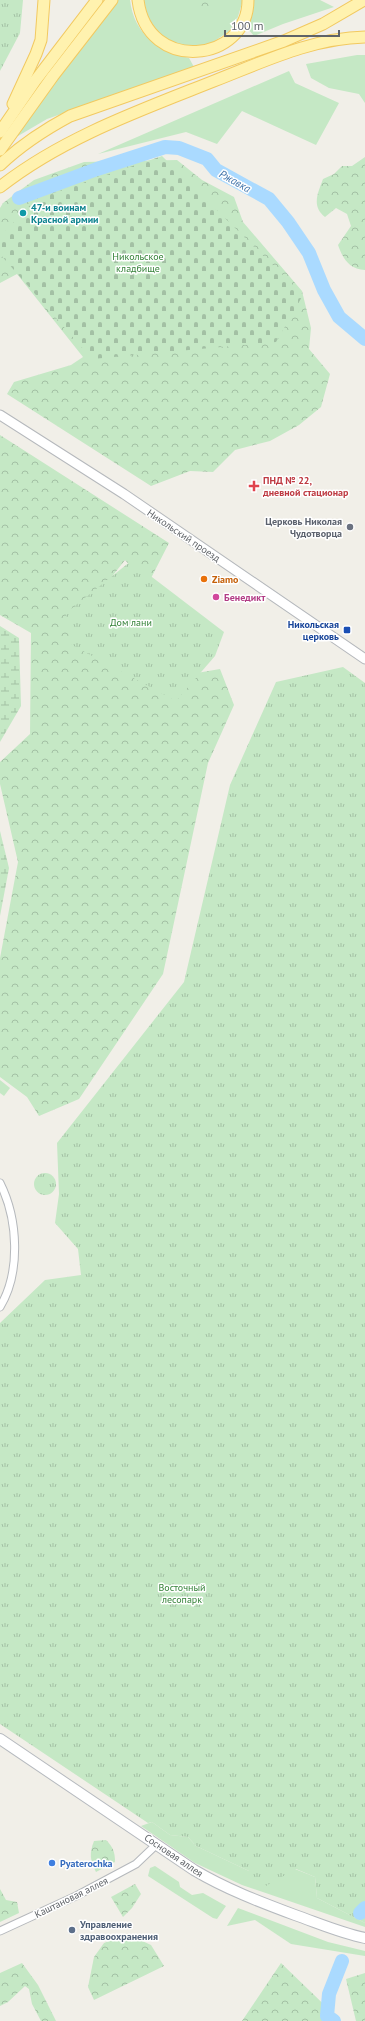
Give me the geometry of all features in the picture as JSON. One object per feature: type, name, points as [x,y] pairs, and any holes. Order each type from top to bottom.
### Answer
[{"type":"main road","points":[[2,129],[36,54],[43,26],[44,0]]},
{"type":"main road","points":[[2,129],[35,81],[97,0]]},
{"type":"main road","points":[[0,150],[53,76],[112,0]]},
{"type":"main road","points":[[138,0],[140,13],[146,27],[156,38],[169,47],[183,51],[198,52],[213,49],[226,41],[237,31],[244,18],[248,0]]},
{"type":"main road","points":[[0,165],[45,129],[70,116],[284,42],[323,24],[364,0]]},
{"type":"main road","points":[[0,187],[19,172],[40,159],[128,115],[291,51],[316,44],[365,37]]},
{"type":"main road","name":"Сосновая аллея","points":[[0,1739],[194,1870],[238,1893],[320,1924],[365,1938]]},
{"type":"street","name":"Никольский проезд","points":[[0,415],[124,494],[365,659]]},
{"type":"street","points":[[0,1183],[5,1194],[14,1226],[13,1262],[10,1279],[0,1307]]},
{"type":"street","name":"Каштановая аллея","points":[[0,1931],[76,1896],[136,1864],[157,1844]]},
{"type":"green space","points":[[0,0],[23,0],[20,33],[0,71]]},
{"type":"green space","points":[[116,0],[130,0],[132,12],[142,31],[149,39],[167,51],[189,58],[194,67],[47,119],[18,136],[16,134]]},
{"type":"green space","points":[[141,0],[243,0],[236,23],[228,32],[210,44],[199,48],[172,44],[153,29]]},
{"type":"green space","points":[[190,0],[227,0],[206,8],[190,9]]},
{"type":"green space","points":[[254,0],[320,0],[334,7],[283,24],[254,36],[248,29]]},
{"type":"green space","points":[[357,55],[365,55],[365,103],[359,94],[329,88],[311,78],[306,64]]},
{"type":"green space","points":[[289,71],[295,83],[339,103],[316,145],[242,111],[217,144],[186,132],[98,154]]},
{"type":"green space","name":"Никольское кладбище","points":[[162,156],[303,295],[276,342],[92,359],[0,254],[0,237],[36,199]]},
{"type":"green space","points":[[365,157],[365,270],[355,268],[347,262],[338,245],[351,226],[347,214],[336,208],[325,217],[318,208],[317,199],[323,179],[334,174],[342,166],[352,166]]},
{"type":"green space","points":[[177,160],[202,180],[234,197],[243,222],[302,291],[311,328],[309,349],[330,374],[321,407],[299,425],[270,441],[235,450],[213,472],[190,471],[151,486],[7,394],[14,382],[71,365],[83,357],[17,274],[0,283],[0,208],[3,203],[34,180],[84,162]]},
{"type":"green space","points":[[0,435],[169,543],[148,584],[125,560],[99,593],[191,674],[220,669],[234,705],[208,763],[163,974],[79,1099],[39,1116],[27,1097],[0,1077],[0,958],[18,862],[0,784],[0,762],[30,734],[31,633],[0,615]]},
{"type":"green space","name":"Дом лани","points":[[131,561],[224,632],[215,656],[176,701],[70,644],[66,613]]},
{"type":"green space","points":[[0,626],[19,638],[21,706],[0,742]]},
{"type":"green space","name":"Восточный лесопарк","points":[[343,667],[365,683],[365,1923],[317,1898],[315,1877],[296,1869],[264,1887],[252,1882],[249,1871],[196,1846],[188,1837],[170,1835],[152,1822],[148,1823],[0,1724],[0,1323],[45,1280],[81,1275],[78,1249],[55,1223],[59,1194],[57,1143],[184,982],[230,785],[276,682]]},
{"type":"green space","points":[[0,831],[9,868],[0,916]]},
{"type":"green space","points":[[0,1080],[10,1088],[4,1096],[0,1093]]},
{"type":"green space","points":[[45,1173],[53,1176],[56,1184],[53,1192],[45,1195],[37,1192],[34,1184],[37,1176]]},
{"type":"green space","points":[[152,1822],[170,1835],[188,1837],[196,1846],[249,1871],[295,1869],[315,1877],[317,1898],[365,1923],[365,1927],[242,1885],[195,1863],[141,1826]]},
{"type":"green space","points":[[106,1840],[113,1850],[115,1862],[96,1872],[92,1864],[92,1846],[94,1841]]},
{"type":"green space","points":[[155,1866],[179,1882],[180,1887],[192,1895],[203,1893],[226,1906],[217,1919],[213,1918],[148,1876],[150,1868]]},
{"type":"green space","points":[[135,1884],[141,1894],[132,1908],[123,1917],[111,1897]]},
{"type":"green space","points":[[0,1889],[6,1900],[17,1902],[19,1913],[0,1922]]},
{"type":"green space","points":[[238,1908],[328,1942],[365,1951],[365,1956],[291,1944],[255,1920],[227,1926]]},
{"type":"green space","points":[[127,1934],[151,1945],[164,1966],[94,2000],[88,1987],[94,1957],[104,1943]]},
{"type":"green space","points":[[22,1963],[38,1985],[56,2021],[41,2021],[32,2004],[29,1989],[25,1986],[8,2002],[0,2006],[0,1973]]},
{"type":"green space","points":[[281,1963],[341,2021],[242,2021]]},
{"type":"green space","points":[[365,1973],[365,2021],[356,2021],[346,1979]]},
{"type":"waterway","name":"Ржавка","points":[[19,198],[97,169],[165,147],[179,148],[207,159],[216,170],[269,199],[288,222],[309,253],[324,290],[339,317],[365,339]]},
{"type":"waterway","name":"Ржавка","points":[[360,1913],[365,1908]]},
{"type":"waterway","name":"Ржавка","points":[[334,2021],[327,2016],[329,1994],[342,1961]]},
{"type":"place","name":"47-и воинам Красной армии","points":[[23,213]]},
{"type":"place","name":"ПНД № 22, дневной стационар","points":[[254,486]]},
{"type":"place","name":"Церковь Николая Чудотворца","points":[[350,527]]},
{"type":"place","name":"Ziamo","points":[[204,579]]},
{"type":"place","name":"Бенедикт","points":[[216,597]]},
{"type":"place","name":"Никольская церковь","points":[[347,630]]},
{"type":"place","name":"Pyaterochka","points":[[52,1863]]},
{"type":"place","name":"Управление здравоохранения","points":[[72,1930]]}]
